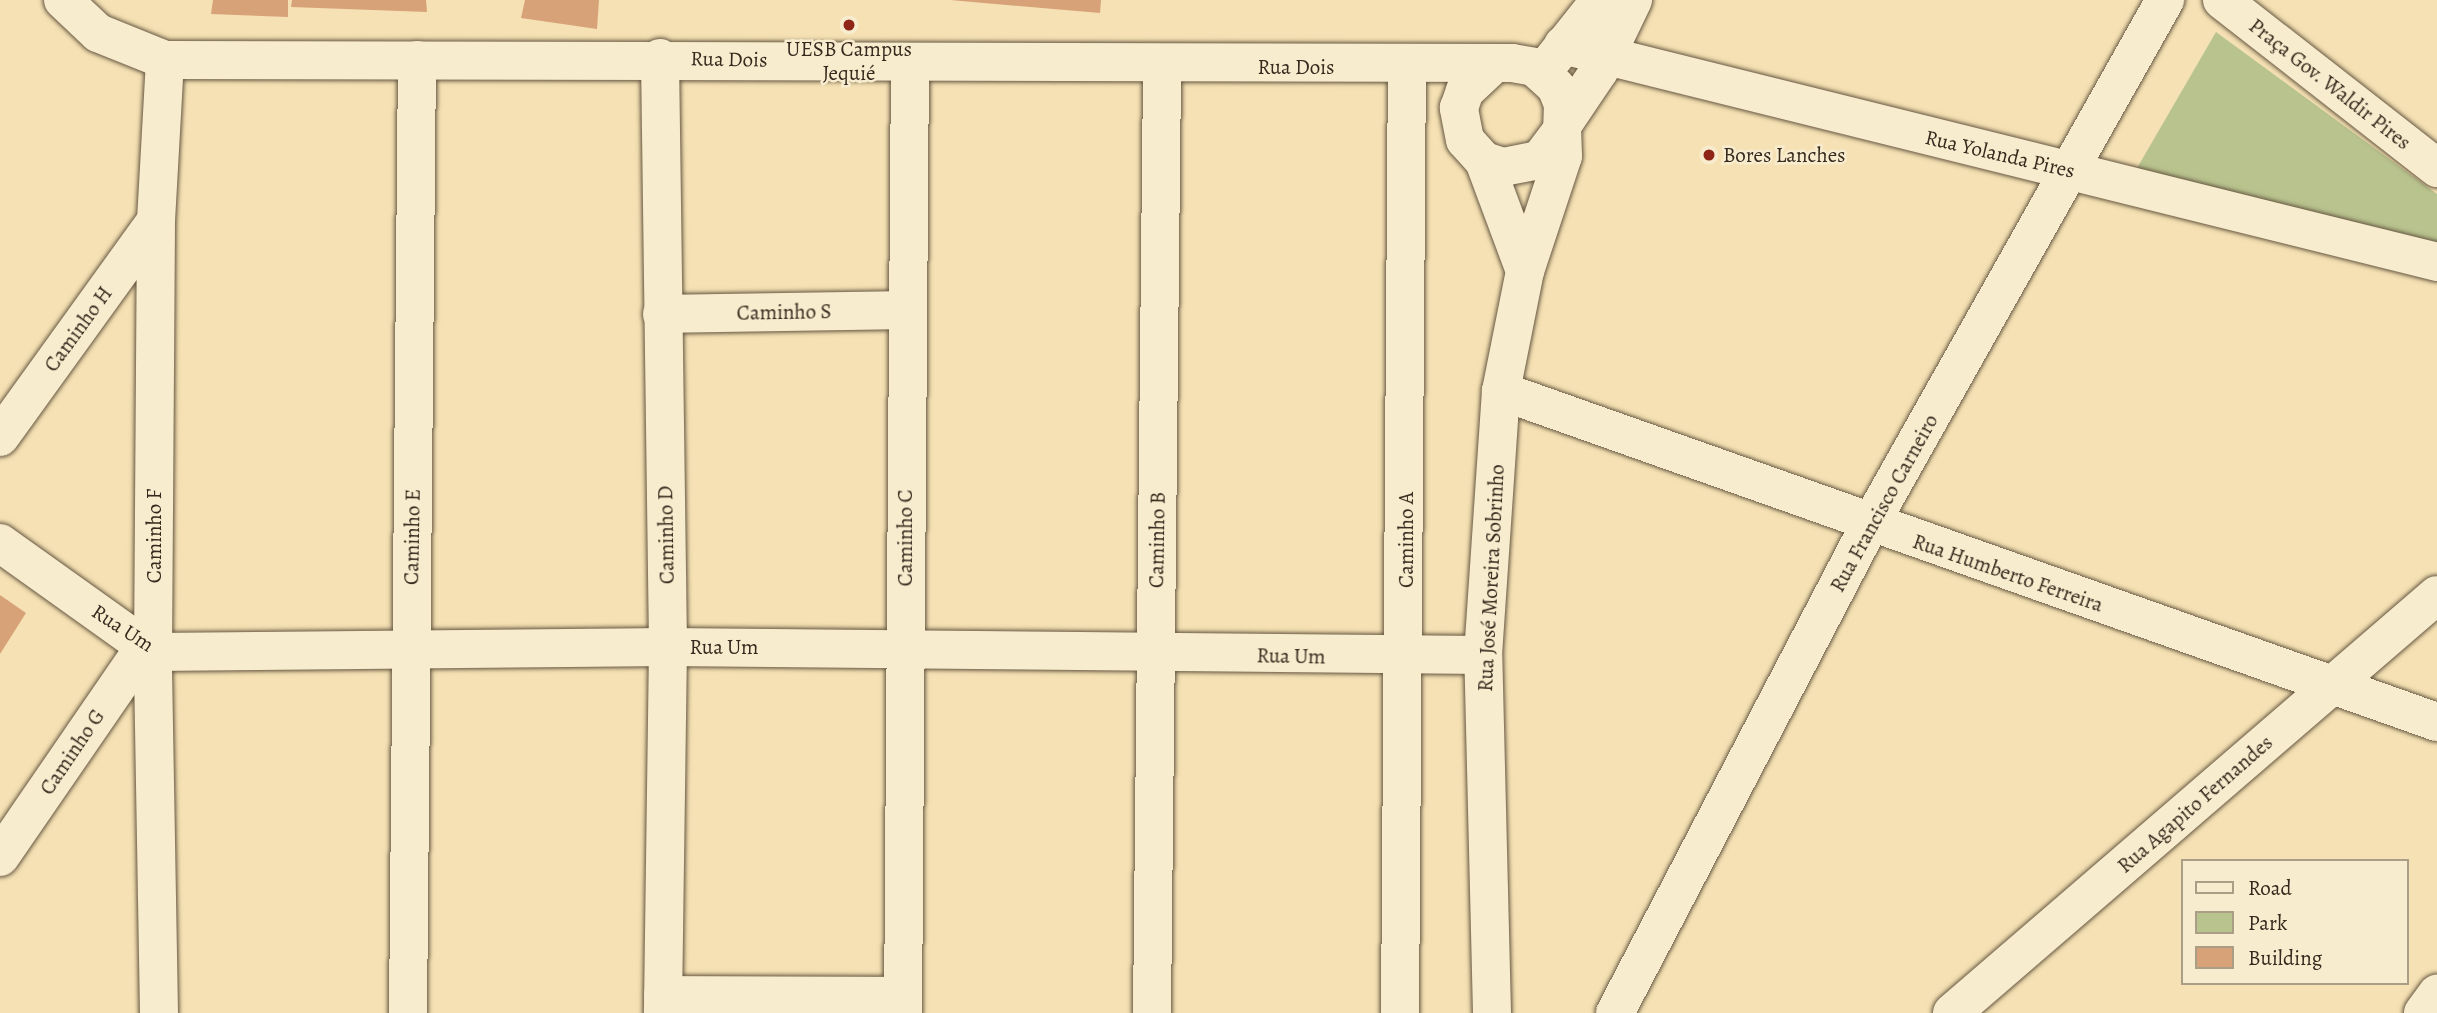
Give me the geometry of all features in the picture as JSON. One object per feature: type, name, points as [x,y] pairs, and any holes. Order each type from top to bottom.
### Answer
[{"type":"street","name":"Rua Dois","points":[[63,0],[99,33],[165,60],[660,58],[1162,67],[1491,67]]},
{"type":"street","points":[[1460,125],[1465,91],[1491,67],[1551,59],[1600,0]]},
{"type":"street","points":[[1485,161],[1503,167],[1531,164],[1554,147],[1563,126],[1605,59],[1633,0]]},
{"type":"street","name":"Rua Francisco Carneiro","points":[[1615,1013],[1869,526],[2072,171],[2165,0]]},
{"type":"street","name":"Praça Gov. Waldir Pires","points":[[2222,0],[2437,167]]},
{"type":"street","name":"Caminho D","points":[[660,58],[668,647],[663,1004]]},
{"type":"street","points":[[1551,59],[1563,126]]},
{"type":"street","name":"Rua Yolanda Pires","points":[[1551,59],[1605,59],[2437,262]]},
{"type":"street","name":"Caminho F","points":[[159,1013],[149,649],[156,221],[165,60]]},
{"type":"street","name":"Caminho E","points":[[408,1013],[417,60]]},
{"type":"street","name":"Caminho C","points":[[903,1004],[906,310],[910,64]]},
{"type":"street","name":"Caminho B","points":[[1152,1013],[1162,67]]},
{"type":"street","points":[[1410,67],[1460,125],[1485,161],[1525,271]]},
{"type":"street","name":"Caminho A","points":[[1400,1013],[1406,658],[1410,67]]},
{"type":"street","name":"Rua José Moreira Sobrinho","points":[[1492,1013],[1483,655],[1502,391],[1525,271],[1558,176],[1563,126]]},
{"type":"street","name":"Caminho H","points":[[0,438],[156,221]]},
{"type":"street","name":"Caminho S","points":[[662,314],[906,310]]},
{"type":"street","name":"Rua Humberto Ferreira","points":[[1502,391],[1869,526],[2437,722]]},
{"type":"street","name":"Rua Um","points":[[0,543],[149,649],[904,648],[1406,658],[1483,655]]},
{"type":"street","name":"Rua Agapito Fernandes","points":[[1952,1013],[2437,595]]},
{"type":"street","name":"Caminho G","points":[[0,857],[149,649]]},
{"type":"street","points":[[2423,1013],[2437,994]]},
{"type":"street","points":[[663,1004],[903,1004]]},
{"type":"green space","points":[[2216,32],[2437,194],[2437,255],[2133,175]]},
{"type":"building","points":[[213,0],[288,0],[288,17],[211,14]]},
{"type":"building","points":[[292,0],[426,0],[427,12],[291,7]]},
{"type":"building","points":[[525,0],[599,0],[597,29],[521,18]]},
{"type":"building","points":[[950,0],[1101,0],[1100,13]]},
{"type":"building","points":[[0,595],[26,613],[0,654]]},
{"type":"place","name":"UESB Campus Jequié","points":[[849,25]]},
{"type":"place","name":"Bores Lanches","points":[[1709,155]]}]
